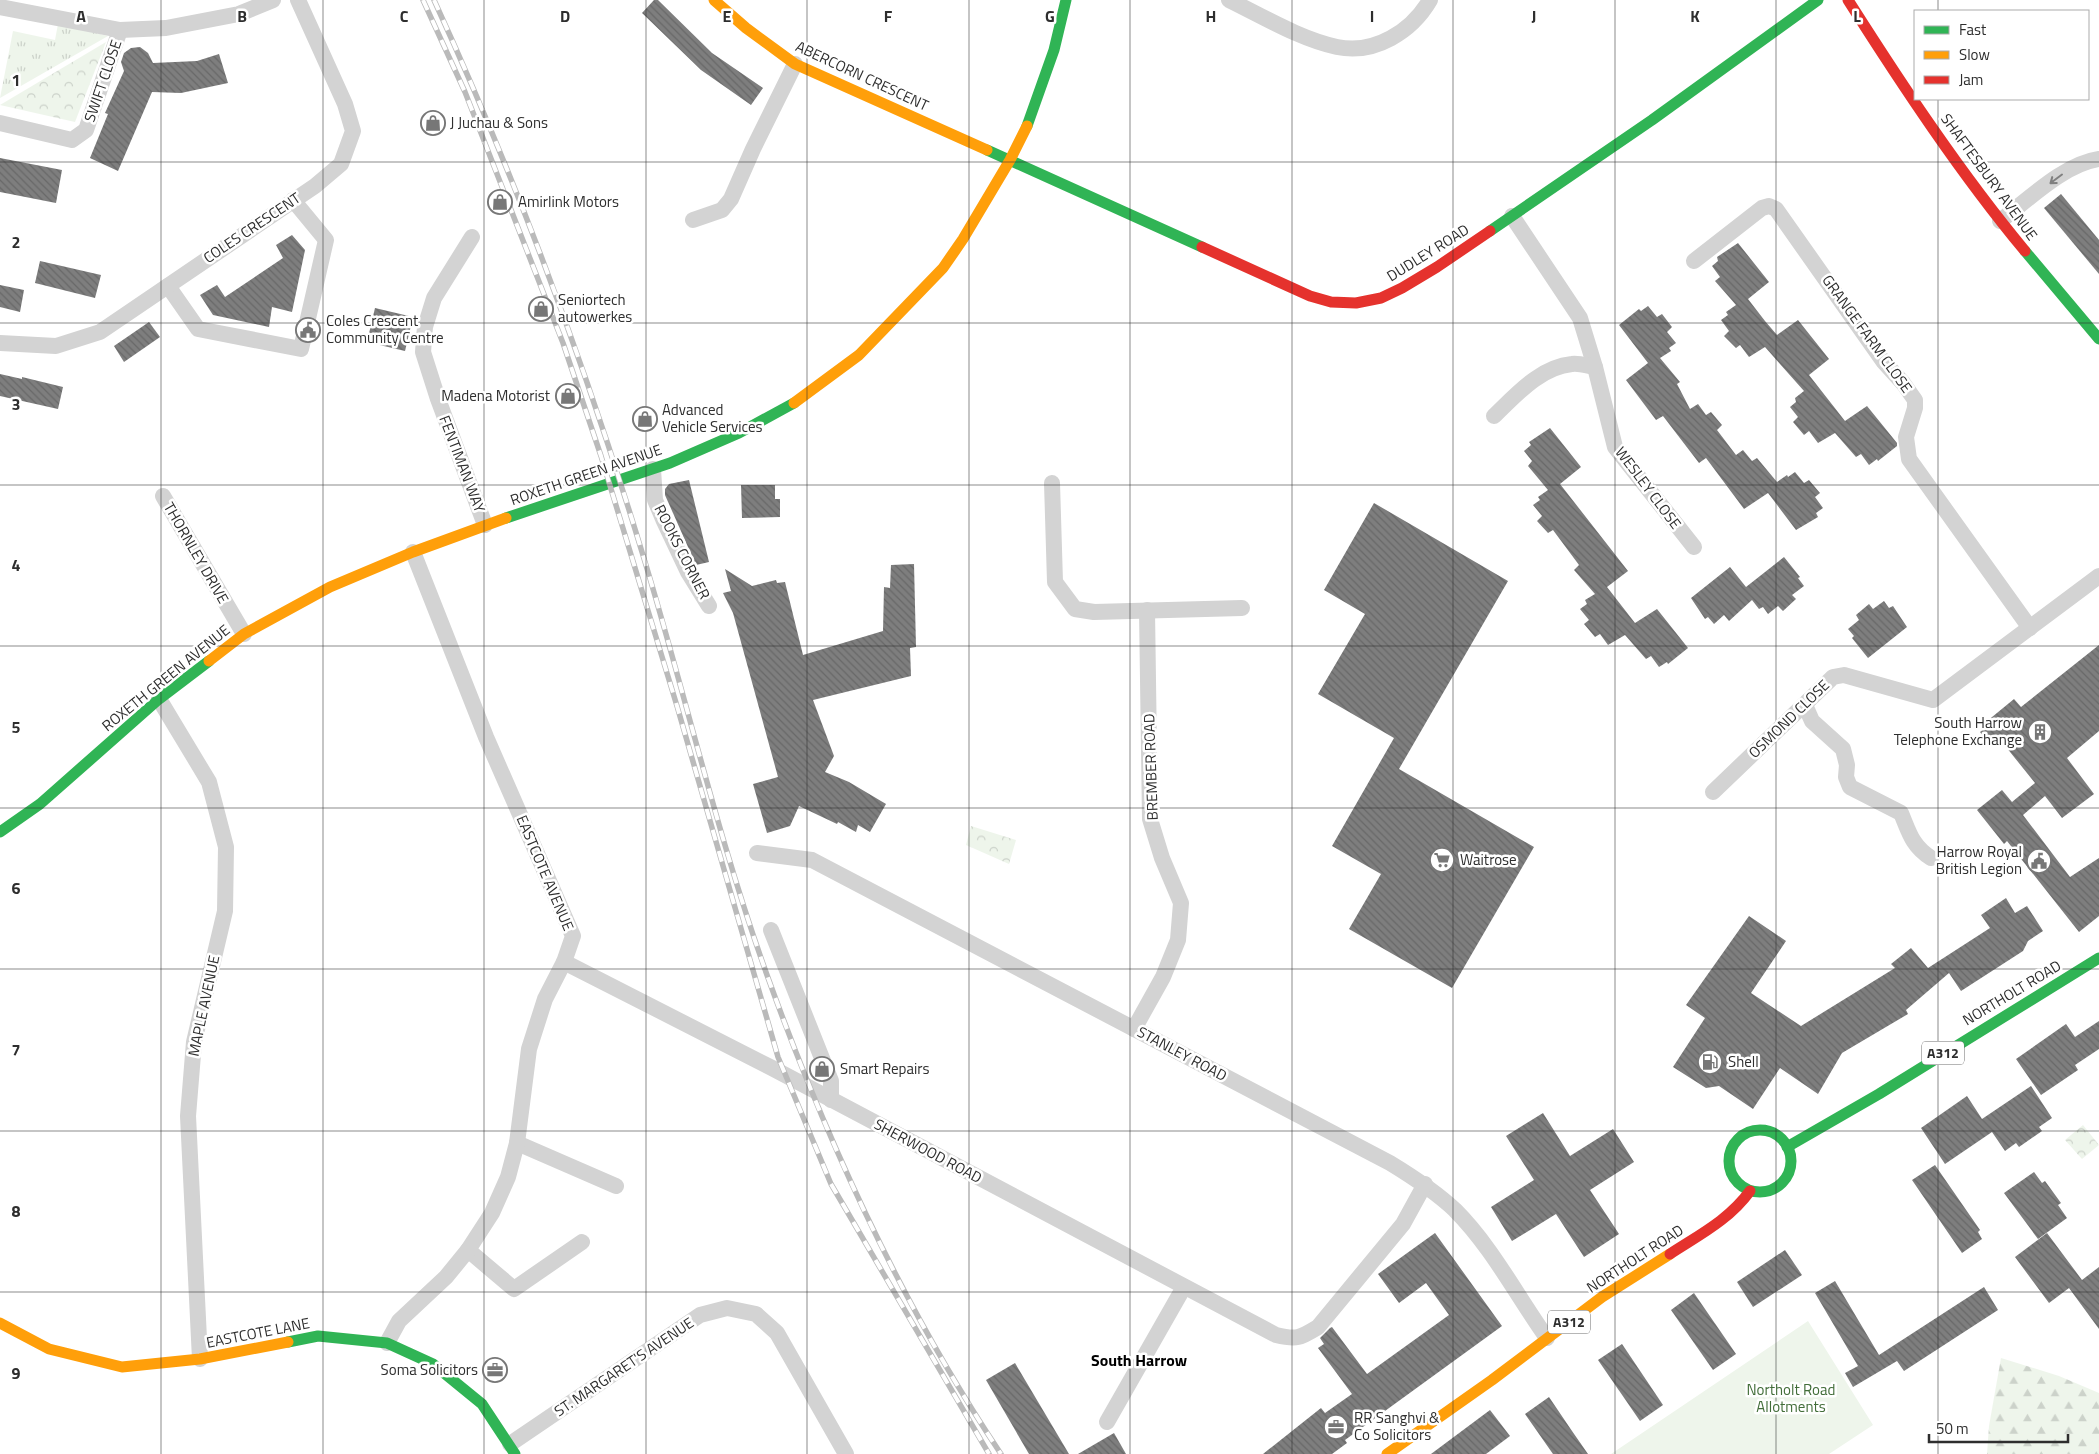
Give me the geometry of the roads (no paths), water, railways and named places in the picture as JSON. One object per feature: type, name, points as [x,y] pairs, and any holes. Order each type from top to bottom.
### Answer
[{"type":"street","points":[[0,7],[120,30],[166,28],[239,14],[272,0]]},
{"type":"street","name":"COLES CRESCENT","points":[[0,343],[56,346],[100,332],[315,186],[341,164],[353,130],[344,104],[298,0]]},
{"type":"street","name":"ABERCORN CRESCENT","points":[[714,0],[746,28],[795,64],[1010,160]]},
{"type":"street","name":"ROXETH GREEN AVENUE","points":[[0,832],[40,804],[159,699],[244,634],[330,587],[413,552],[485,525],[654,468],[738,433],[802,399],[859,355],[943,268],[963,239],[1010,160],[1025,132],[1054,50],[1066,0]]},
{"type":"street","points":[[1229,0],[1310,39],[1339,47],[1362,47],[1380,44],[1398,34],[1423,12],[1430,0]]},
{"type":"street","name":"DUDLEY ROAD","points":[[1010,160],[1310,296],[1331,302],[1356,303],[1381,298],[1437,268],[1660,114],[1818,0]]},
{"type":"street","name":"SHAFTESBURY AVENUE","points":[[1848,0],[1914,100]]},
{"type":"street","name":"SWIFT CLOSE","points":[[0,123],[72,140],[86,130],[120,30]]},
{"type":"street","points":[[693,220],[722,210],[731,199],[753,148],[795,64]]},
{"type":"street","name":"SHAFTESBURY AVENUE","points":[[1914,100],[2000,222],[2099,339]]},
{"type":"street","points":[[2000,222],[2068,170],[2086,161],[2099,160]]},
{"type":"street","points":[[168,286],[198,329],[301,349],[326,240],[293,200]]},
{"type":"street","name":"GRANGE FARM CLOSE","points":[[1694,261],[1762,208],[1769,206],[1776,209],[1883,361],[1903,383],[1915,400],[1915,408],[1906,437],[1909,459],[2030,628]]},
{"type":"street","name":"WESLEY CLOSE","points":[[1512,216],[1580,318],[1595,367],[1615,447],[1694,547]]},
{"type":"street","name":"FENTIMAN WAY","points":[[472,237],[434,298],[425,327],[423,352],[438,399],[485,525]]},
{"type":"street","points":[[1494,416],[1520,391],[1556,368],[1573,364],[1595,367]]},
{"type":"street","name":"ROOKS CORNER","points":[[654,468],[655,500],[680,555],[709,606]]},
{"type":"street","points":[[1052,483],[1054,582],[1075,609],[1094,612],[1242,608]]},
{"type":"street","name":"THORNLEY DRIVE","points":[[164,496],[244,634]]},
{"type":"street","name":"EASTCOTE AVENUE","points":[[387,1343],[399,1321],[446,1277],[468,1250],[492,1213],[508,1177],[517,1143],[529,1050],[545,999],[564,962],[573,936],[486,737],[413,552]]},
{"type":"street","points":[[2030,628],[2099,576]]},
{"type":"street","name":"BREMBER ROAD","points":[[1134,1029],[1163,977],[1178,940],[1180,902],[1162,858],[1150,819],[1147,610]]},
{"type":"street","name":"OSMOND CLOSE","points":[[1714,792],[1833,677],[1844,675],[1933,700],[2030,628]]},
{"type":"street","name":"MAPLE AVENUE","points":[[159,699],[209,782],[226,847],[225,911],[194,1042],[188,1116],[200,1359]]},
{"type":"street","points":[[1805,705],[1812,721],[1842,749],[1847,765],[1846,778],[1850,786],[1900,813],[1911,839],[1919,851],[1931,858]]},
{"type":"street","name":"STANLEY ROAD","points":[[757,853],[812,860],[1390,1163],[1425,1184],[1455,1210],[1484,1245],[1547,1338]]},
{"type":"street","points":[[771,930],[831,1081],[831,1100]]},
{"type":"street","name":"NORTHOLT ROAD","points":[[1787,1147],[1879,1094],[1984,1027],[2099,958]]},
{"type":"street","name":"SHERWOOD ROAD","points":[[564,962],[831,1100],[1276,1335],[1292,1339],[1318,1327],[1403,1224],[1425,1184]]},
{"type":"street","points":[[1757,1131],[1770,1132],[1779,1137],[1787,1147],[1791,1157],[1791,1168],[1787,1178],[1780,1185],[1766,1192],[1750,1191],[1741,1186],[1731,1172],[1730,1154],[1734,1144],[1744,1135],[1757,1131]]},
{"type":"street","points":[[517,1143],[616,1186]]},
{"type":"street","name":"NORTHOLT ROAD","points":[[1387,1454],[1602,1297],[1725,1219],[1740,1205],[1750,1191]]},
{"type":"street","points":[[468,1250],[514,1288],[582,1242]]},
{"type":"street","points":[[1107,1422],[1184,1287]]},
{"type":"street","name":"ST. MARGARET'S AVENUE","points":[[512,1449],[700,1315],[727,1308],[756,1314],[777,1333],[846,1454]]},
{"type":"street","name":"EASTCOTE LANE","points":[[0,1323],[49,1349],[122,1367],[200,1359],[318,1336],[387,1343],[433,1364],[482,1404],[512,1449]]},
{"type":"railway","points":[[423,0],[465,92],[563,343],[601,456],[677,706],[778,1057],[831,1184],[989,1454]]},
{"type":"railway","points":[[434,0],[493,135],[573,342],[620,482],[658,605],[732,870],[790,1037],[841,1161],[869,1222],[931,1340],[1001,1454]]},
{"type":"place","name":"J Juchau & Sons","points":[[433,123]]},
{"type":"place","name":"Amirlink Motors","points":[[500,202]]},
{"type":"place","name":"Seniortech autowerkes","points":[[541,309]]},
{"type":"place","name":"Coles Crescent Community Centre","points":[[308,330]]},
{"type":"place","name":"Madena Motorist","points":[[568,396]]},
{"type":"place","name":"Advanced Vehicle Services","points":[[645,419]]},
{"type":"place","name":"South Harrow Telephone Exchange","points":[[2040,732]]},
{"type":"place","name":"Waitrose","points":[[1442,860]]},
{"type":"place","name":"Harrow Royal British Legion","points":[[2039,861]]},
{"type":"place","name":"Shell","points":[[1710,1062]]},
{"type":"place","name":"Smart Repairs","points":[[822,1069]]},
{"type":"place","name":"Soma Solicitors","points":[[495,1370]]},
{"type":"place","name":"RR Sanghvi & Co Solicitors","points":[[1336,1427]]},
{"type":"district","name":"South Harrow","points":[[1139,1360]]},
{"type":"park label","name":"Northolt Road Allotments","points":[[1791,1398]]}]
